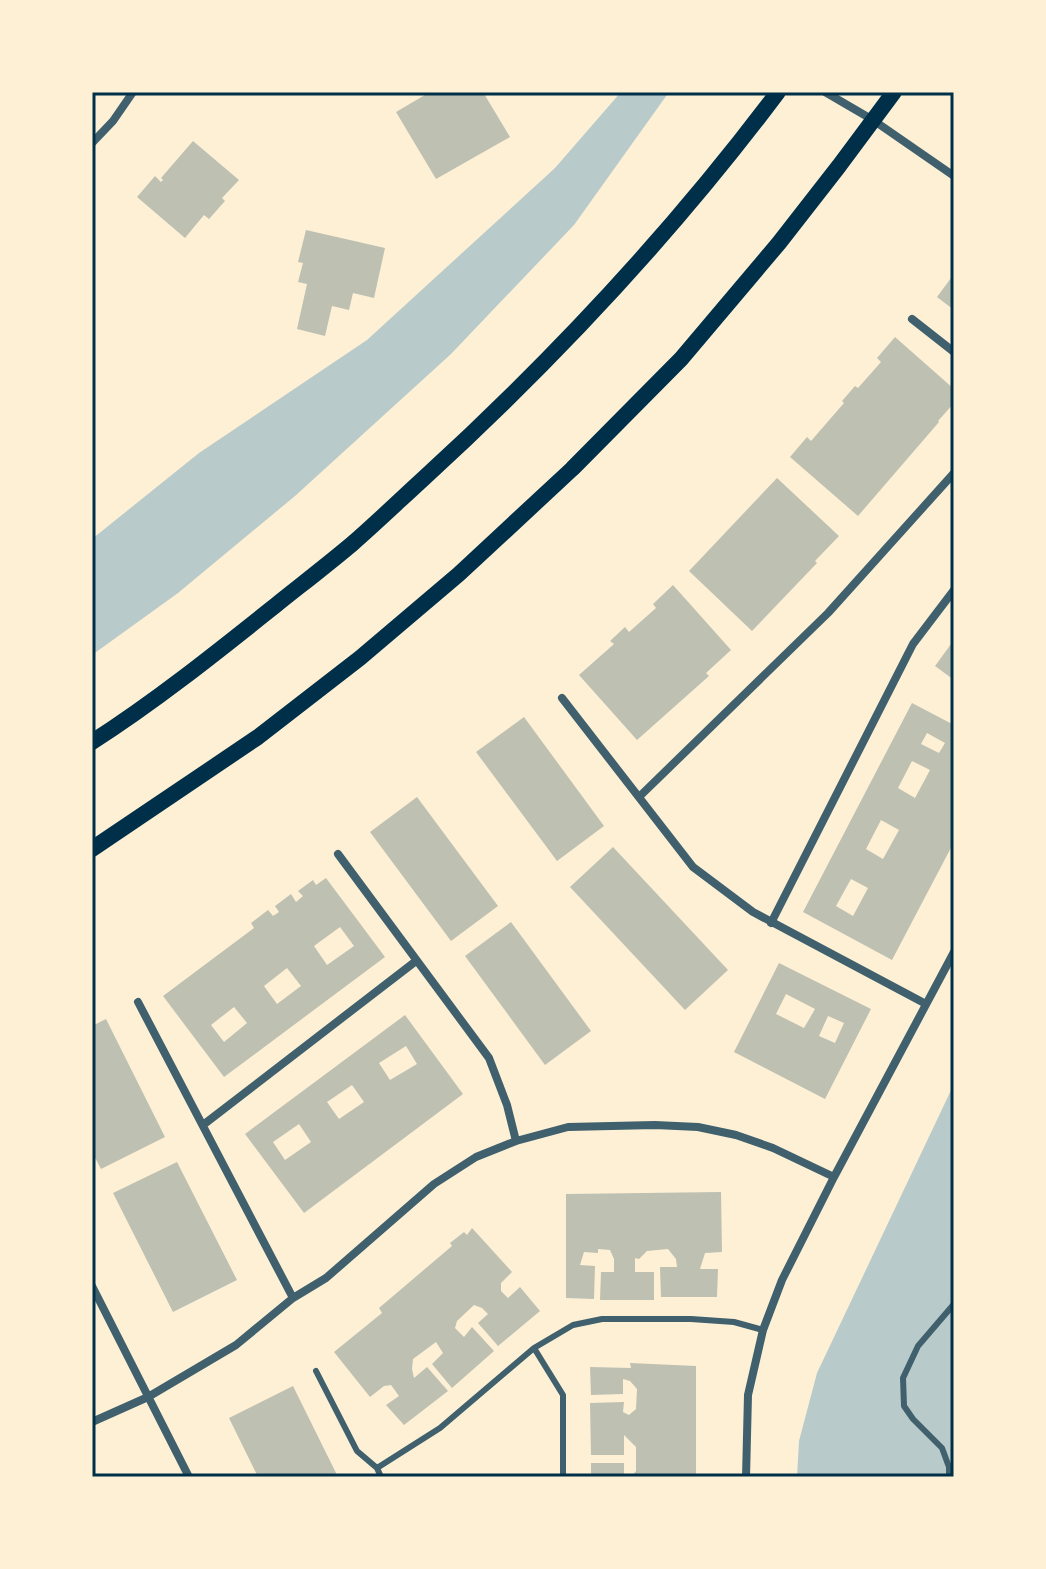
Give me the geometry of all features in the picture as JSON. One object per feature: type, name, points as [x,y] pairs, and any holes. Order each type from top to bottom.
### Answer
[{"type":"main road","points":[[92,742],[236,637],[352,544],[476,431],[542,366],[695,197],[778,92]]},
{"type":"main road","points":[[92,849],[258,737],[349,667],[459,574],[572,469],[681,359],[779,243],[894,92]]},
{"type":"street","points":[[92,143],[113,121],[133,92]]},
{"type":"street","points":[[825,92],[873,120],[954,176]]},
{"type":"street","points":[[912,319],[954,352]]},
{"type":"street","points":[[639,797],[828,613],[954,473]]},
{"type":"street","points":[[771,923],[913,644],[954,590]]},
{"type":"street","points":[[562,698],[693,867],[771,923],[926,1004]]},
{"type":"street","points":[[338,854],[489,1058],[507,1105],[516,1141]]},
{"type":"street","points":[[746,1477],[748,1395],[753,1365],[782,1280],[954,952]]},
{"type":"street","points":[[203,1125],[416,961]]},
{"type":"street","points":[[138,1002],[293,1298]]},
{"type":"street","points":[[92,1422],[148,1397],[236,1345],[293,1298],[326,1278],[434,1184],[476,1157],[516,1141],[568,1127],[698,1127],[736,1135],[773,1148],[834,1177]]},
{"type":"street","points":[[92,1286],[189,1477]]},
{"type":"lane","points":[[949,1477],[942,1448],[904,1406],[903,1378],[918,1346],[954,1304]]},
{"type":"lane","points":[[377,1468],[440,1428],[534,1348],[573,1325],[602,1319],[691,1319],[734,1322],[763,1330]]},
{"type":"lane","points":[[534,1348],[563,1395],[563,1477]]},
{"type":"lane","points":[[316,1371],[357,1451],[377,1468],[381,1477]]},
{"type":"shaded area","points":[[621,92],[669,92],[574,225],[451,354],[295,496],[178,593],[92,655],[92,539],[199,453],[367,340],[555,168]]},
{"type":"shaded area","points":[[954,1084],[954,1477],[797,1477],[799,1441],[817,1373]]},
{"type":"building","points":[[430,92],[483,92],[510,137],[436,179],[396,112]]},
{"type":"building","points":[[193,141],[239,180],[222,198],[225,201],[209,219],[204,215],[185,238],[137,197],[155,176],[161,182],[163,180],[161,178]]},
{"type":"building","points":[[306,230],[385,248],[374,298],[353,293],[349,310],[332,306],[325,336],[297,329],[307,284],[298,282],[303,263],[298,262]]},
{"type":"building","points":[[954,274],[954,310],[937,297]]},
{"type":"building","points":[[895,337],[954,389],[954,403],[858,516],[790,457],[807,437],[811,441],[855,386],[858,388],[881,362],[877,358]]},
{"type":"building","points":[[777,478],[839,536],[752,631],[689,571]]},
{"type":"building","points":[[673,585],[731,650],[706,673],[709,676],[637,740],[579,675],[614,644],[610,641],[625,627],[629,632],[656,608],[653,604]]},
{"type":"building","points":[[954,640],[954,680],[935,666]]},
{"type":"building","points":[[912,703],[954,725],[954,842],[892,960],[803,912]],"holes":[[[927,733],[945,743],[939,753],[921,744]],[[912,761],[930,770],[915,798],[898,788]],[[881,820],[899,830],[883,859],[866,849]],[[851,879],[868,888],[853,916],[836,906]]]},
{"type":"building","points":[[524,717],[604,826],[557,861],[476,752]]},
{"type":"building","points":[[417,797],[498,906],[451,941],[370,832]]},
{"type":"building","points":[[613,847],[728,970],[685,1010],[570,887]]},
{"type":"building","points":[[326,878],[385,957],[224,1077],[163,996],[254,928],[251,923],[268,910],[273,916],[279,912],[275,906],[291,894],[296,902],[303,896],[298,891],[313,880],[316,885]],"holes":[[[340,927],[354,946],[327,965],[314,946]],[[287,968],[301,986],[277,1004],[264,986]],[[234,1007],[247,1023],[224,1042],[211,1025]]]},
{"type":"building","points":[[511,922],[591,1031],[545,1065],[465,956]]},
{"type":"building","points":[[779,963],[871,1009],[825,1099],[734,1052]],"holes":[[[786,994],[815,1009],[804,1028],[776,1014]],[[828,1016],[844,1023],[835,1043],[819,1036]]]},
{"type":"building","points":[[405,1015],[463,1094],[304,1213],[245,1134]],"holes":[[[406,1046],[417,1064],[390,1080],[379,1063]],[[352,1085],[364,1102],[339,1119],[327,1102]],[[299,1124],[311,1142],[285,1160],[273,1142]]]},
{"type":"building","points":[[106,1019],[165,1137],[101,1169],[92,1152],[92,1026]]},
{"type":"building","points":[[177,1162],[237,1280],[173,1312],[113,1193]]},
{"type":"building","points":[[721,1192],[722,1252],[705,1253],[700,1269],[718,1269],[717,1297],[661,1297],[660,1267],[677,1267],[676,1259],[668,1249],[647,1251],[639,1259],[635,1258],[635,1272],[654,1272],[654,1300],[600,1300],[601,1272],[614,1272],[614,1259],[610,1250],[598,1249],[598,1253],[584,1252],[580,1265],[595,1266],[594,1299],[566,1298],[566,1194]]},
{"type":"building","points":[[472,1228],[512,1272],[501,1283],[501,1291],[508,1298],[520,1287],[540,1311],[498,1346],[478,1323],[488,1314],[474,1305],[457,1321],[455,1328],[464,1337],[472,1327],[494,1351],[452,1388],[432,1364],[443,1353],[436,1342],[413,1359],[414,1378],[427,1367],[448,1391],[404,1425],[386,1405],[399,1396],[391,1385],[384,1386],[370,1397],[334,1352],[382,1313],[379,1308],[452,1246],[450,1243],[464,1232],[467,1235]]},
{"type":"building","points":[[630,1363],[696,1366],[696,1477],[631,1477],[636,1471],[636,1447],[624,1435],[624,1455],[591,1455],[590,1403],[624,1402],[623,1412],[629,1415],[636,1409],[637,1389],[630,1381],[623,1379],[623,1394],[591,1395],[590,1367],[631,1368]]},
{"type":"building","points":[[293,1386],[338,1477],[258,1477],[229,1418]]},
{"type":"building","points":[[591,1463],[624,1463],[624,1477],[591,1477]]}]
